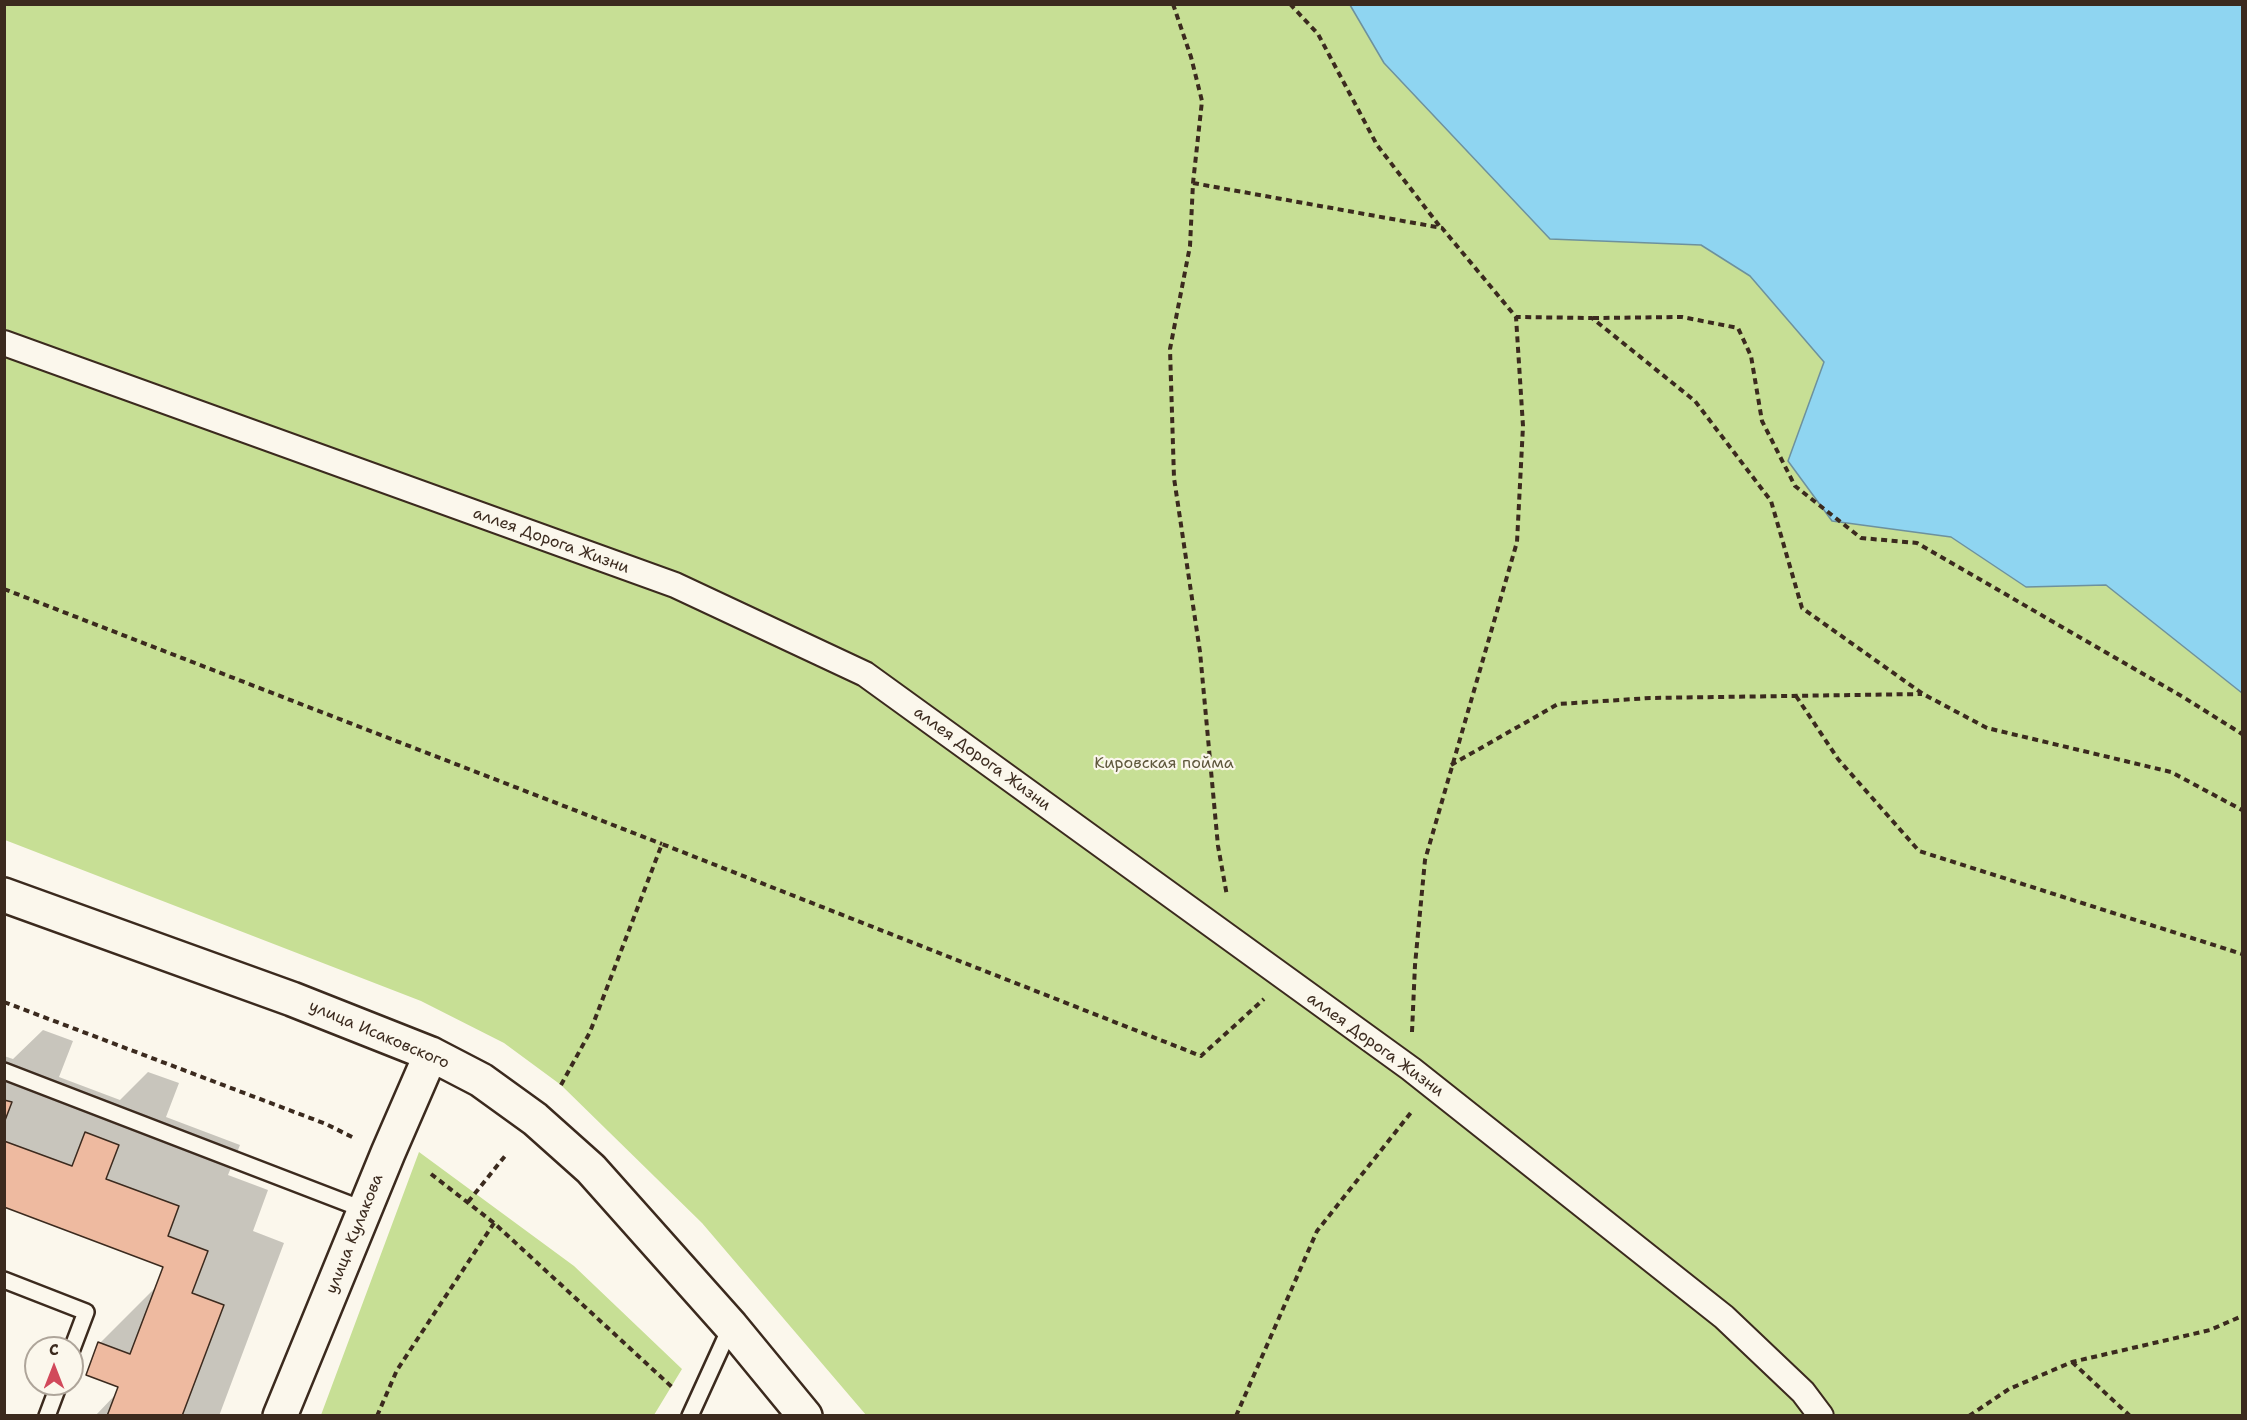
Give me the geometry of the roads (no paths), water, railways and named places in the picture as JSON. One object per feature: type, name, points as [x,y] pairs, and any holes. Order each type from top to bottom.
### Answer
[{"type":"street","name":"аллея Дорога Жизни","points":[[4,343],[675,585],[865,674],[1411,1069],[1724,1317],[1803,1392],[1821,1416]]},
{"type":"street","name":"улица Исаковского","points":[[4,895],[292,999],[431,1054],[481,1080],[542,1125],[591,1169],[731,1326],[805,1416]]},
{"type":"street","name":"улица Кулакова","points":[[280,1416],[431,1054]]},
{"type":"lane","points":[[4,1071],[365,1209]]},
{"type":"lane","points":[[4,1280],[86,1312],[77,1336]]},
{"type":"lane","points":[[692,1411],[731,1326]]},
{"type":"lane","points":[[47,1416],[54,1396]]},
{"type":"water","points":[[1350,5],[2242,5],[2242,693],[2106,585],[2026,587],[1951,537],[1832,521],[1788,461],[1824,362],[1750,276],[1701,245],[1550,239],[1384,63]]},
{"type":"park label","name":"Кировская пойма","points":[[1164,764]]}]
